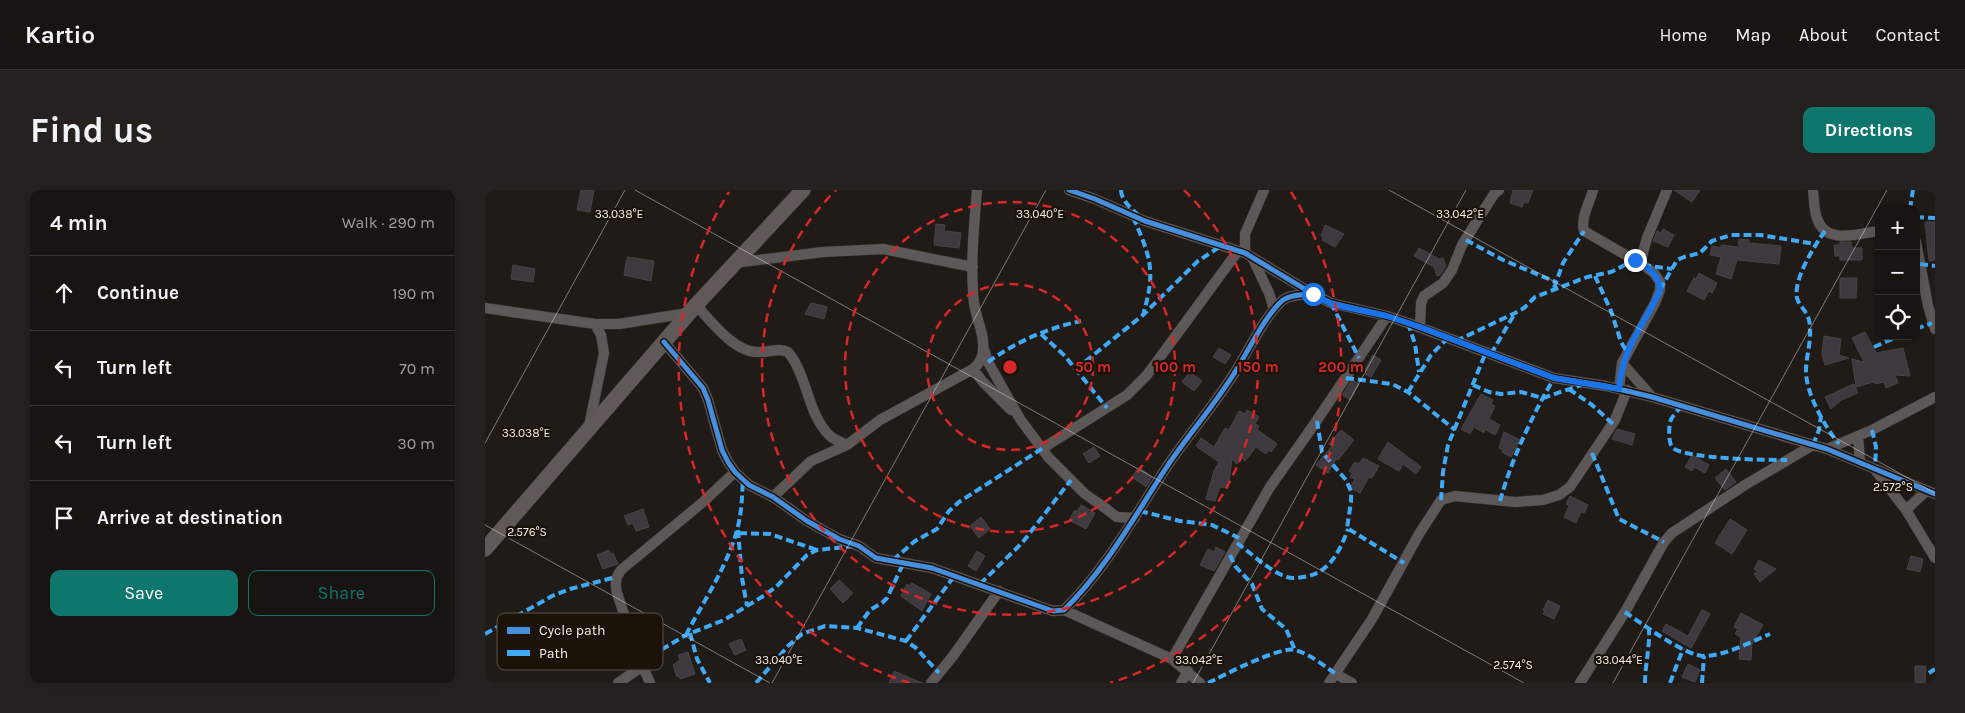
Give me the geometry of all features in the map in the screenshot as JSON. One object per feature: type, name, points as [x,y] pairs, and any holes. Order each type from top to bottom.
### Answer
[{"type":"street","points":[[485,549],[589,426],[692,309],[803,190]]},
{"type":"street","points":[[977,190],[973,267],[974,303],[988,362],[1020,419]]},
{"type":"street","points":[[1069,190],[1145,221],[1245,254],[1331,304],[1387,316],[1554,378],[1652,396],[1827,449],[1930,493]]},
{"type":"street","points":[[1264,190],[1245,234],[1245,254],[1269,293],[1274,309]]},
{"type":"street","points":[[1420,327],[1421,303],[1424,296],[1443,282],[1452,270],[1462,245],[1494,194],[1499,190]]},
{"type":"street","points":[[1329,683],[1372,618],[1419,534],[1441,500],[1455,496],[1515,502],[1543,500],[1559,495],[1570,487],[1615,420],[1623,390],[1623,363],[1660,290],[1660,282],[1654,273],[1640,263],[1584,231],[1583,226],[1593,190]]},
{"type":"street","points":[[1640,263],[1647,238],[1667,190]]},
{"type":"street","points":[[1813,190],[1818,222],[1825,231],[1833,236],[1875,232]]},
{"type":"street","points":[[1226,247],[1245,234]]},
{"type":"street","points":[[734,264],[823,252],[883,249],[973,267]]},
{"type":"street","points":[[1918,250],[1928,306],[1935,329]]},
{"type":"street","points":[[1043,448],[1127,395],[1147,375],[1245,254]]},
{"type":"street","points":[[1064,610],[1091,580],[1123,537],[1181,446],[1234,374],[1274,309],[1285,298],[1313,294]]},
{"type":"street","points":[[485,308],[595,324],[619,324],[692,309]]},
{"type":"street","points":[[692,309],[742,348],[756,352],[775,349],[788,352],[798,370],[824,430],[834,439],[847,445]]},
{"type":"street","points":[[1172,659],[1270,487],[1387,316]]},
{"type":"street","points":[[589,426],[603,353],[601,334],[595,324]]},
{"type":"street","points":[[664,342],[703,388],[722,450],[735,472],[749,485],[773,497],[807,521],[839,539],[859,546],[876,558],[932,568],[1045,609],[1064,610],[1172,659],[1200,683]]},
{"type":"street","points":[[773,497],[811,461],[847,445],[881,420],[973,369],[983,355],[984,346]]},
{"type":"street","points":[[1623,363],[1652,396]]},
{"type":"street","points":[[973,369],[983,382],[1020,419],[1049,458],[1085,494],[1117,517],[1135,518]]},
{"type":"street","points":[[1827,449],[1858,436],[1935,397]]},
{"type":"street","points":[[1858,436],[1859,462]]},
{"type":"street","points":[[1580,683],[1601,652],[1664,542],[1672,533],[1745,485],[1813,445]]},
{"type":"street","points":[[1875,470],[1906,510],[1935,558]]},
{"type":"street","points":[[624,613],[615,585],[616,577],[621,570],[696,508],[735,472]]},
{"type":"street","points":[[1906,510],[1930,493]]},
{"type":"street","points":[[1117,517],[1123,537]]},
{"type":"street","points":[[931,683],[999,591]]},
{"type":"street","points":[[618,683],[637,670]]},
{"type":"street","points":[[645,670],[651,683]]},
{"type":"street","points":[[1181,683],[1188,671]]},
{"type":"street","points":[[1336,674],[1351,683]]},
{"type":"building","points":[[581,190],[594,190],[590,212],[577,210]]},
{"type":"building","points":[[1513,190],[1533,190],[1528,203],[1524,202],[1522,207],[1510,203]]},
{"type":"building","points":[[1674,190],[1700,190],[1692,202]]},
{"type":"building","points":[[1925,222],[1935,222],[1935,260],[1929,261]]},
{"type":"building","points":[[936,224],[945,225],[944,231],[961,233],[959,248],[934,245]]},
{"type":"building","points":[[1325,225],[1344,234],[1335,247],[1322,240],[1323,237],[1321,236]]},
{"type":"building","points":[[1663,229],[1674,235],[1668,247],[1653,241],[1657,231],[1661,233]]},
{"type":"building","points":[[1739,239],[1749,240],[1749,243],[1781,246],[1779,264],[1737,260],[1731,279],[1716,274],[1721,257],[1710,255],[1712,246],[1721,248],[1721,245],[1738,247]]},
{"type":"building","points":[[1840,242],[1851,242],[1852,248],[1862,248],[1862,260],[1840,260],[1840,256],[1835,256],[1834,245],[1840,245]]},
{"type":"building","points":[[1419,248],[1439,259],[1443,258],[1446,266],[1440,275],[1437,276],[1434,267],[1414,256]]},
{"type":"building","points":[[627,257],[654,261],[651,281],[624,275]]},
{"type":"building","points":[[513,265],[535,269],[533,282],[511,279]]},
{"type":"building","points":[[1699,273],[1717,283],[1712,293],[1709,291],[1704,300],[1687,291]]},
{"type":"building","points":[[1840,278],[1857,278],[1856,298],[1840,298]]},
{"type":"building","points":[[811,303],[827,307],[824,319],[805,314]]},
{"type":"building","points":[[1865,332],[1876,353],[1903,348],[1910,376],[1895,375],[1898,383],[1886,388],[1884,382],[1875,384],[1874,382],[1856,387],[1852,359],[1864,362],[1852,338]]},
{"type":"building","points":[[1824,336],[1841,339],[1839,355],[1849,358],[1825,365],[1822,354]]},
{"type":"building","points":[[1219,348],[1231,355],[1225,364],[1213,357]]},
{"type":"building","points":[[1373,355],[1381,360],[1371,377],[1363,373]]},
{"type":"building","points":[[1190,372],[1202,381],[1194,391],[1182,382]]},
{"type":"building","points":[[1352,380],[1359,384],[1350,400],[1342,395]]},
{"type":"building","points":[[1854,384],[1858,393],[1841,400],[1831,409],[1825,397]]},
{"type":"building","points":[[1481,394],[1493,400],[1491,404],[1495,406],[1489,419],[1500,425],[1495,435],[1485,429],[1484,433],[1474,427],[1470,434],[1461,429]]},
{"type":"building","points":[[1247,410],[1259,417],[1255,424],[1259,426],[1257,429],[1277,444],[1271,452],[1269,450],[1266,454],[1256,447],[1245,461],[1242,458],[1237,464],[1232,459],[1228,488],[1220,487],[1215,501],[1206,499],[1214,471],[1219,462],[1196,446],[1201,438],[1214,447],[1225,428],[1229,430],[1239,411],[1245,414]]},
{"type":"building","points":[[1617,429],[1635,434],[1632,445],[1612,439]]},
{"type":"building","points":[[1341,430],[1354,440],[1338,460],[1336,459],[1328,473],[1316,465],[1332,446],[1329,444]]},
{"type":"building","points":[[1504,432],[1520,440],[1511,457],[1499,448]]},
{"type":"building","points":[[1388,442],[1421,467],[1416,474],[1403,464],[1399,471],[1378,459]]},
{"type":"building","points":[[1094,447],[1100,456],[1089,463],[1083,454]]},
{"type":"building","points":[[1692,455],[1709,465],[1705,473],[1694,467],[1692,471],[1685,467]]},
{"type":"building","points":[[1363,458],[1379,466],[1372,478],[1369,477],[1360,493],[1350,488],[1355,479],[1350,477],[1352,473],[1349,471],[1354,463],[1360,463]]},
{"type":"building","points":[[1139,467],[1152,477],[1146,487],[1132,477]]},
{"type":"building","points":[[1726,469],[1736,482],[1725,490],[1715,478]]},
{"type":"building","points":[[1570,496],[1588,505],[1584,513],[1581,512],[1576,523],[1564,517],[1569,506],[1566,504]]},
{"type":"building","points":[[1081,505],[1095,513],[1086,529],[1069,520],[1075,510],[1077,512]]},
{"type":"building","points":[[643,509],[649,527],[636,531],[633,523],[628,525],[624,516]]},
{"type":"building","points":[[981,517],[990,529],[979,538],[970,526]]},
{"type":"building","points":[[1730,519],[1747,530],[1732,554],[1715,543]]},
{"type":"building","points":[[1216,547],[1225,552],[1214,571],[1200,565],[1208,549],[1214,552]]},
{"type":"building","points":[[609,550],[611,554],[613,553],[618,564],[603,569],[597,555]]},
{"type":"building","points":[[977,551],[985,556],[976,571],[968,566]]},
{"type":"building","points":[[1911,556],[1923,559],[1920,572],[1907,569]]},
{"type":"building","points":[[1759,560],[1776,569],[1760,582],[1754,574],[1758,572],[1754,569]]},
{"type":"building","points":[[839,580],[853,593],[843,603],[830,589]]},
{"type":"building","points":[[912,583],[931,594],[922,611],[901,596],[907,584],[910,586]]},
{"type":"building","points":[[1548,600],[1560,606],[1554,619],[1543,614]]},
{"type":"building","points":[[1702,610],[1710,614],[1691,648],[1662,631],[1666,624],[1688,636]]},
{"type":"building","points":[[1741,613],[1763,625],[1752,644],[1751,660],[1739,659],[1741,637],[1735,634],[1738,629],[1734,627]]},
{"type":"building","points":[[741,639],[746,650],[735,655],[729,644]]},
{"type":"building","points":[[688,652],[695,674],[680,679],[679,676],[677,677],[673,665],[680,660],[678,655]]},
{"type":"building","points":[[1688,664],[1700,670],[1695,682],[1682,677]]},
{"type":"building","points":[[1915,666],[1926,666],[1925,683],[1915,683]]},
{"type":"building","points":[[894,671],[908,677],[923,683],[889,683]]},
{"type":"marked path","points":[[1121,190],[1124,200],[1137,214]]},
{"type":"marked path","points":[[1911,205],[1913,190]]},
{"type":"marked path","points":[[1133,217],[1148,254],[1150,265],[1149,287],[1143,315]]},
{"type":"marked path","points":[[1920,217],[1935,218]]},
{"type":"marked path","points":[[1554,288],[1563,263],[1584,231]]},
{"type":"marked path","points":[[1825,231],[1801,272],[1798,281],[1797,298],[1810,323],[1806,371],[1809,390],[1822,419],[1839,444]]},
{"type":"marked path","points":[[1660,290],[1677,260],[1700,253],[1712,241],[1731,235],[1760,235],[1816,244]]},
{"type":"marked path","points":[[1466,240],[1503,260],[1556,282]]},
{"type":"marked path","points":[[1076,369],[1143,315],[1198,261],[1221,246]]},
{"type":"marked path","points":[[1456,341],[1524,308],[1535,297],[1587,277],[1611,272],[1635,260]]},
{"type":"marked path","points":[[1920,264],[1935,266]]},
{"type":"marked path","points":[[1643,265],[1672,269]]},
{"type":"marked path","points":[[1595,276],[1611,311],[1621,342],[1627,352]]},
{"type":"marked path","points":[[1331,303],[1359,358]]},
{"type":"marked path","points":[[1491,354],[1515,313]]},
{"type":"marked path","points":[[988,362],[1032,337],[1081,321]]},
{"type":"marked path","points":[[1408,323],[1415,344],[1419,372]]},
{"type":"marked path","points":[[1920,328],[1932,323]]},
{"type":"marked path","points":[[1041,334],[1065,356],[1107,408]]},
{"type":"marked path","points":[[1408,392],[1431,355],[1448,338]]},
{"type":"marked path","points":[[1874,347],[1890,340]]},
{"type":"marked path","points":[[1441,500],[1443,472],[1448,445],[1486,352]]},
{"type":"marked path","points":[[1346,378],[1392,384],[1408,392],[1455,430]]},
{"type":"marked path","points":[[1500,501],[1510,469],[1523,438],[1554,378]]},
{"type":"marked path","points":[[1473,385],[1489,392],[1501,394],[1521,392],[1543,398],[1581,385]]},
{"type":"marked path","points":[[1569,389],[1592,405],[1613,424]]},
{"type":"marked path","points":[[1682,406],[1670,422],[1669,431],[1673,448],[1693,455],[1710,457],[1787,460]]},
{"type":"marked path","points":[[1813,445],[1819,430],[1821,416]]},
{"type":"marked path","points":[[1317,421],[1322,452],[1346,480],[1351,491],[1347,528],[1404,563]]},
{"type":"marked path","points":[[1872,430],[1876,447],[1875,470]]},
{"type":"marked path","points":[[893,560],[915,541],[937,529],[949,511],[959,502],[1043,448]]},
{"type":"marked path","points":[[1592,453],[1619,519],[1664,542]]},
{"type":"marked path","points":[[686,635],[729,554],[738,526],[743,479]]},
{"type":"marked path","points":[[980,584],[1022,543],[1071,480]]},
{"type":"marked path","points":[[1140,511],[1180,521],[1212,525],[1239,538]]},
{"type":"marked path","points":[[1237,543],[1278,573],[1289,578],[1298,578],[1312,575],[1327,566],[1337,553],[1348,529]]},
{"type":"marked path","points":[[738,530],[742,578],[747,606]]},
{"type":"marked path","points":[[739,533],[770,534],[817,550]]},
{"type":"marked path","points":[[663,649],[686,635],[724,620],[765,595],[776,587],[807,555],[817,550],[854,546]]},
{"type":"marked path","points":[[1230,555],[1235,566],[1252,584],[1262,609],[1286,629],[1295,650]]},
{"type":"marked path","points":[[857,628],[870,610],[887,598],[904,562]]},
{"type":"marked path","points":[[906,641],[955,575]]},
{"type":"marked path","points":[[522,613],[552,596],[570,589],[616,577]]},
{"type":"marked path","points":[[1625,612],[1664,638],[1697,655],[1705,656],[1722,653],[1770,634]]},
{"type":"marked path","points":[[756,683],[788,646],[802,634],[825,626],[857,628],[906,641],[916,648],[939,673]]},
{"type":"marked path","points":[[485,634],[497,627]]},
{"type":"marked path","points":[[1645,683],[1649,629]]},
{"type":"marked path","points":[[690,633],[697,659],[710,683]]},
{"type":"marked path","points":[[1670,683],[1683,649]]},
{"type":"marked path","points":[[1208,683],[1252,662],[1277,652],[1288,650],[1295,650],[1306,654],[1336,674]]},
{"type":"marked path","points":[[1702,683],[1704,656]]},
{"type":"marked path","points":[[1929,673],[1935,669]]},
{"type":"cycle path","points":[[1069,190],[1145,221],[1245,253],[1331,303],[1408,323],[1554,378],[1606,386],[1652,397],[1827,449],[1935,494]]},
{"type":"cycle path","points":[[664,342],[703,388],[722,450],[735,472],[749,485],[773,497],[807,521],[839,539],[859,546],[876,558],[932,568],[1053,611],[1064,610],[1106,560],[1166,468],[1227,385],[1263,324],[1276,307],[1283,300],[1290,297],[1313,294]]},
{"type":"route","points":[[1313,294],[1331,304],[1387,316],[1420,327],[1554,378],[1619,389],[1620,374],[1627,352],[1655,303],[1660,290],[1660,282],[1654,273],[1635,260]]}]
